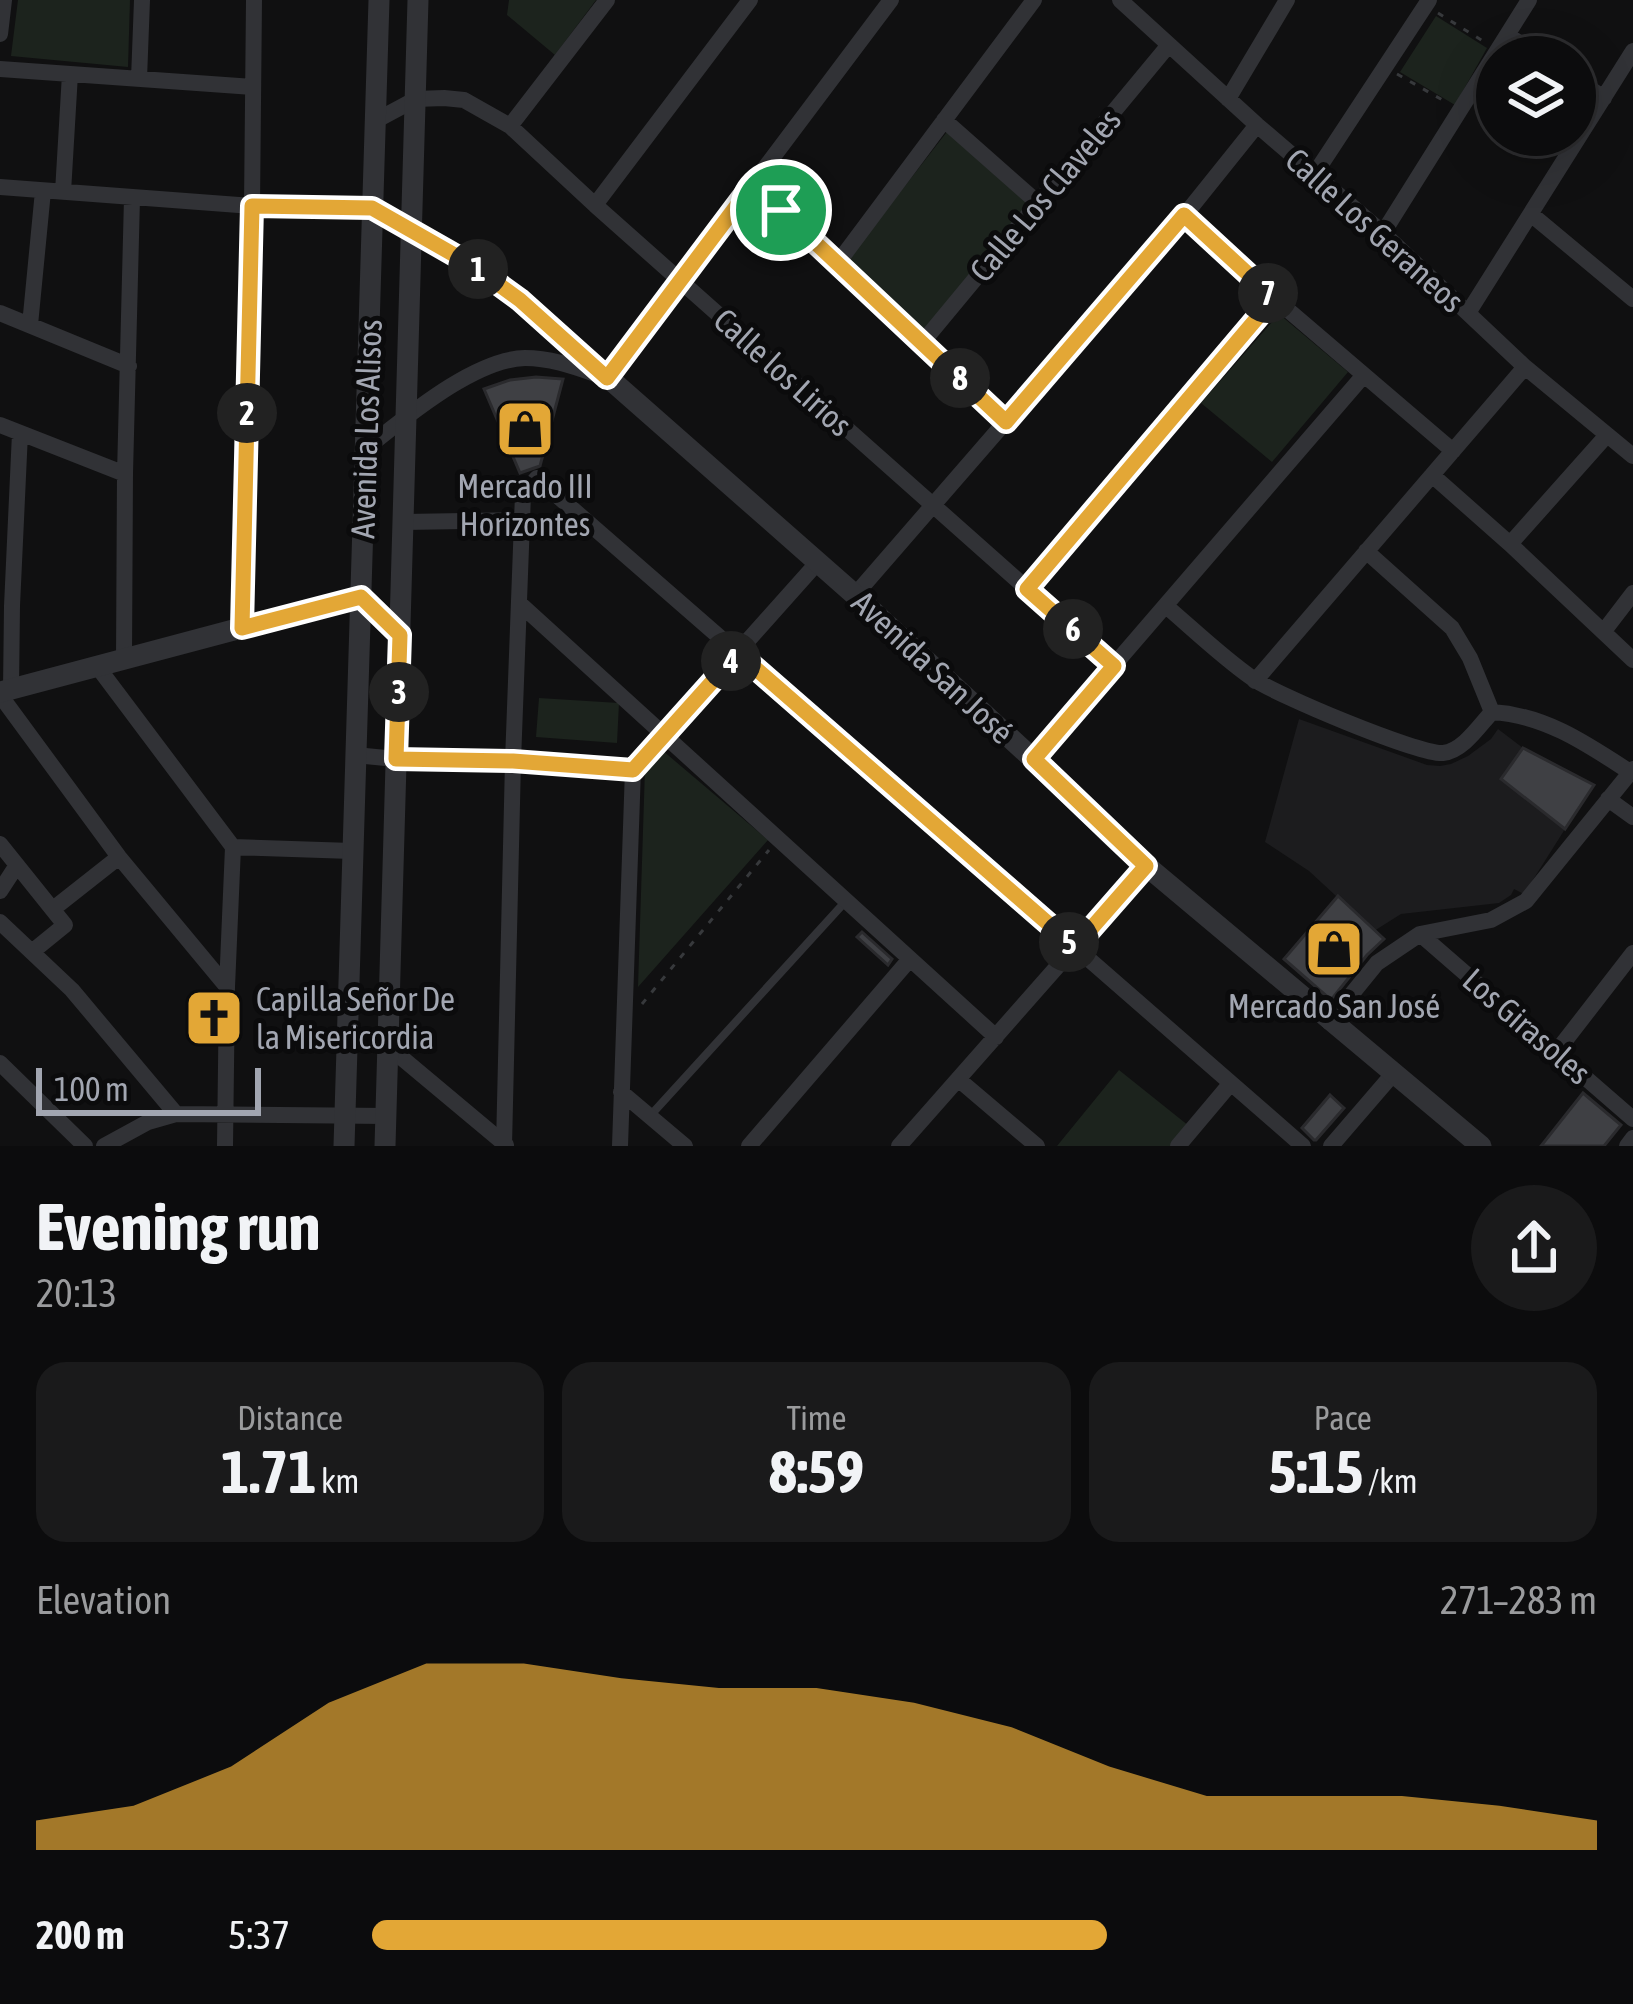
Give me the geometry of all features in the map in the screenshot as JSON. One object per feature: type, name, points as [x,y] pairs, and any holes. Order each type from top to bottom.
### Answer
[{"type":"street","points":[[0,34],[4,0]]},
{"type":"street","points":[[139,79],[142,0]]},
{"type":"street","points":[[242,628],[254,0]]},
{"type":"street","name":"Avenida Los Alisos","points":[[344,1146],[379,0]]},
{"type":"street","name":"Avenida Los Alisos","points":[[385,1146],[418,0]]},
{"type":"street","points":[[511,126],[608,0]]},
{"type":"street","points":[[596,205],[750,0]]},
{"type":"street","points":[[365,449],[423,403],[490,366],[522,358],[557,362],[607,378],[891,0]]},
{"type":"street","points":[[837,264],[1034,0]]},
{"type":"street","name":"Calle Los Geraneos","points":[[1120,0],[1383,233],[1525,367],[1633,456]]},
{"type":"street","points":[[1228,100],[1287,0]]},
{"type":"street","points":[[1506,36],[1529,0]]},
{"type":"street","points":[[1314,175],[1427,2]]},
{"type":"street","name":"Calle Los Claveles","points":[[922,343],[1168,46]]},
{"type":"street","points":[[1468,314],[1631,58]]},
{"type":"street","points":[[0,69],[253,87]]},
{"type":"street","points":[[63,191],[70,74]]},
{"type":"street","points":[[1383,233],[1476,84]]},
{"type":"street","points":[[1596,93],[1604,98]]},
{"type":"street","points":[[375,121],[416,100]]},
{"type":"street","name":"Calle los Lirios","points":[[416,100],[464,100],[511,126],[1114,666]]},
{"type":"street","points":[[944,120],[1038,203]]},
{"type":"street","points":[[854,595],[1257,125]]},
{"type":"street","points":[[753,184],[1006,422]]},
{"type":"street","points":[[0,187],[252,206],[372,208]]},
{"type":"street","points":[[30,325],[43,191]]},
{"type":"street","points":[[124,659],[133,198]]},
{"type":"street","name":"Avenida San José","points":[[372,208],[461,257],[520,300],[818,562],[1146,866],[1480,1146]]},
{"type":"street","points":[[1184,215],[1453,451]]},
{"type":"street","points":[[1532,215],[1627,294],[1633,270]]},
{"type":"street","points":[[1027,589],[1274,298]]},
{"type":"street","points":[[0,313],[129,366]]},
{"type":"street","points":[[1255,681],[1525,367]]},
{"type":"street","points":[[1034,759],[1364,375]]},
{"type":"street","points":[[0,424],[125,474]]},
{"type":"street","points":[[20,433],[6,598],[4,692],[119,857],[227,987]]},
{"type":"street","points":[[1510,544],[1607,435]]},
{"type":"street","points":[[1432,475],[1633,660]]},
{"type":"street","points":[[504,1145],[523,494],[537,478],[1303,1146]]},
{"type":"street","points":[[404,522],[522,520]]},
{"type":"street","points":[[1366,551],[1452,628],[1492,712]]},
{"type":"street","points":[[620,1146],[633,770],[818,562]]},
{"type":"street","points":[[1604,631],[1633,593]]},
{"type":"street","points":[[4,692],[361,597],[400,635]]},
{"type":"street","points":[[519,603],[995,1037]]},
{"type":"street","points":[[1166,606],[1255,681],[1394,741],[1442,753],[1457,748],[1492,712],[1511,713],[1574,736],[1632,771],[1526,901],[1491,920],[1420,934],[1377,963],[1329,1022]]},
{"type":"street","points":[[97,666],[233,848],[225,1146]]},
{"type":"street","points":[[356,755],[633,770]]},
{"type":"street","points":[[1608,799],[1633,817]]},
{"type":"street","points":[[0,844],[65,925],[33,951]]},
{"type":"street","points":[[233,848],[352,851]]},
{"type":"street","points":[[53,909],[119,857]]},
{"type":"street","points":[[0,891],[17,866]]},
{"type":"street","points":[[899,1146],[1146,866]]},
{"type":"street","points":[[0,922],[72,990],[176,1114]]},
{"type":"street","name":"Los Girasoles","points":[[1420,934],[1633,1119]]},
{"type":"street","points":[[1557,1051],[1633,953]]},
{"type":"street","points":[[749,1146],[910,958]]},
{"type":"street","points":[[389,1048],[504,1145]]},
{"type":"street","points":[[0,1063],[85,1146]]},
{"type":"street","points":[[1331,1146],[1393,1074]]},
{"type":"street","points":[[958,1079],[1037,1146]]},
{"type":"street","points":[[1178,1146],[1231,1083]]},
{"type":"street","points":[[621,1092],[685,1146]]},
{"type":"street","points":[[104,1146],[121,1134],[176,1114],[387,1116]]},
{"type":"street","points":[[1627,1146],[1633,1138]]},
{"type":"lane","points":[[650,1117],[846,901]]},
{"type":"path","points":[[1427,2],[1489,36]]},
{"type":"path","points":[[1385,67],[1460,110]]},
{"type":"path","points":[[624,1026],[778,839]]},
{"type":"shaded area","points":[[18,0],[130,0],[128,67],[11,56]]},
{"type":"shaded area","points":[[509,0],[596,0],[555,55],[507,15]]},
{"type":"shaded area","points":[[1436,16],[1476,41],[1476,68],[1455,105],[1400,72]]},
{"type":"shaded area","points":[[953,124],[1037,194],[922,333],[846,262]]},
{"type":"shaded area","points":[[1279,314],[1348,372],[1272,462],[1201,403]]},
{"type":"shaded area","points":[[539,698],[619,703],[617,743],[536,737]]},
{"type":"shaded area","points":[[1299,719],[1440,766],[1468,756],[1498,729],[1523,748],[1502,780],[1565,829],[1524,894],[1514,889],[1499,903],[1401,914],[1374,931],[1309,871],[1265,842]]},
{"type":"shaded area","points":[[662,750],[768,840],[638,987],[645,768]]},
{"type":"shaded area","points":[[1119,1070],[1189,1126],[1172,1146],[1057,1146]]},
{"type":"building","name":"Mercado III Horizontes","points":[[536,377],[563,379],[540,466],[520,473],[484,389]]},
{"type":"building","points":[[1523,748],[1594,785],[1565,829],[1501,779]]},
{"type":"building","name":"Mercado San José","points":[[1338,896],[1384,939],[1331,1000],[1284,959]]},
{"type":"building","points":[[862,932],[892,959],[888,965],[857,937]]},
{"type":"building","points":[[1583,1093],[1621,1125],[1604,1146],[1541,1146]]},
{"type":"building","points":[[1330,1095],[1344,1108],[1314,1140],[1302,1128]]},
{"type":"place","name":"Mercado III Horizontes","points":[[525,429]]},
{"type":"place","name":"Mercado San José","points":[[1334,949]]},
{"type":"place","name":"Capilla Señor De la Misericordia","points":[[214,1018]]},
{"type":"route","points":[[753,184],[781,210],[1006,422],[1184,215],[1274,298],[1027,589],[1114,666],[1034,759],[1146,866],[1075,947],[738,653],[633,770],[396,759],[400,635],[361,597],[242,628],[252,206],[372,208],[472,265],[520,300],[607,378],[753,184]]}]
